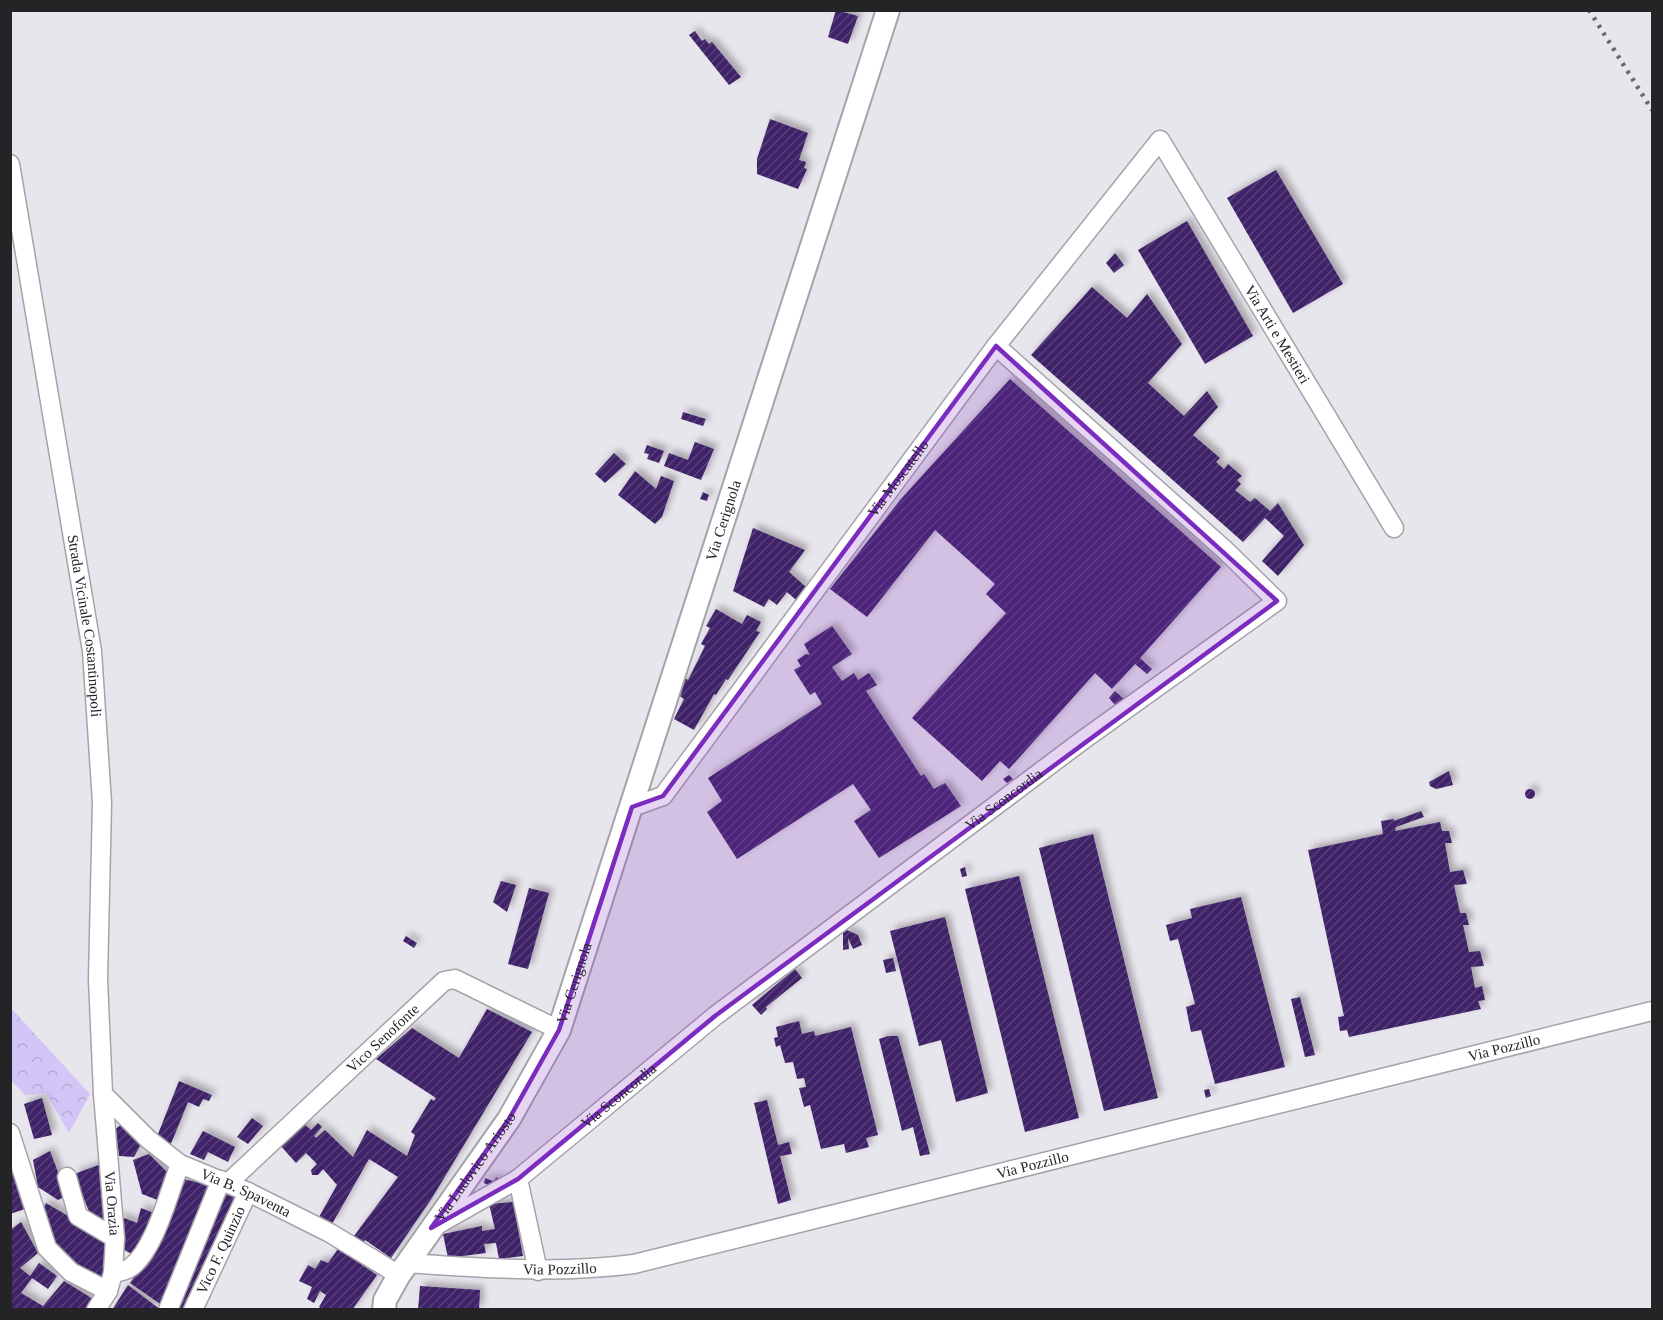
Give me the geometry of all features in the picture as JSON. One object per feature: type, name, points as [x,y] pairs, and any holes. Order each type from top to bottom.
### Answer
[{"type":"street","name":"Via Cerignola","points":[[558,1030],[888,10]]},
{"type":"street","name":"Via Moscatello","points":[[632,807],[663,796],[996,346],[1160,140]]},
{"type":"street","name":"Via Arti e Mestieri","points":[[1160,140],[1394,528]]},
{"type":"street","name":"Strada Vicinale Costantinopoli","points":[[10,164],[92,651],[102,804],[98,979],[103,1094]]},
{"type":"street","name":"Via Sconcordia","points":[[431,1228],[518,1179],[715,1016],[1083,740],[1277,601],[1225,550],[996,346]]},
{"type":"street","name":"Vico Senofonte","points":[[224,1181],[444,981],[455,979],[558,1030]]},
{"type":"street","name":"Via Pozzillo","points":[[403,1269],[538,1271],[593,1269],[634,1264],[1653,1011]]},
{"type":"street","name":"Via Ludovico Ariosto","points":[[382,1306],[403,1269],[509,1119],[558,1030]]},
{"type":"street","name":"Via B. Spaventa","points":[[103,1094],[148,1139],[180,1164],[248,1192],[403,1269]]},
{"type":"street","name":"Via Orazia","points":[[96,1310],[111,1282],[115,1238],[103,1094]]},
{"type":"street","points":[[10,1133],[47,1248],[71,1272],[111,1282],[141,1258],[157,1225],[180,1164]]},
{"type":"street","points":[[67,1177],[78,1216],[115,1238]]},
{"type":"street","points":[[518,1179],[538,1271]]},
{"type":"street","points":[[168,1310],[224,1181]]},
{"type":"street","name":"Vico F. Quinzio","points":[[194,1310],[248,1192]]},
{"type":"highlighted area","points":[[996,346],[1277,601],[715,1016],[518,1179],[431,1228],[509,1119],[559,1030],[632,807],[663,796]]},
{"type":"green space","points":[[11,1008],[90,1094],[69,1133],[46,1093],[25,1095],[11,1080]]},
{"type":"building","points":[[836,10],[858,16],[848,44],[828,37]]},
{"type":"building","points":[[695,31],[702,41],[705,39],[709,44],[712,42],[741,77],[729,85],[689,35]]},
{"type":"building","points":[[770,119],[808,133],[799,160],[806,162],[804,168],[807,169],[798,189],[757,174],[757,159]]},
{"type":"building","points":[[1276,170],[1343,284],[1293,313],[1227,198]]},
{"type":"building","points":[[1187,221],[1253,336],[1205,364],[1138,250]]},
{"type":"building","points":[[1115,253],[1124,265],[1114,273],[1106,263]]},
{"type":"building","points":[[1092,287],[1127,318],[1147,294],[1182,344],[1148,383],[1184,416],[1207,391],[1218,407],[1193,435],[1220,458],[1216,462],[1224,469],[1228,464],[1242,476],[1237,480],[1241,484],[1235,490],[1250,502],[1255,498],[1270,511],[1278,503],[1304,545],[1278,576],[1262,561],[1284,536],[1265,518],[1243,542],[1031,355]]},
{"type":"building","points":[[1010,379],[1221,567],[1140,658],[1152,669],[1147,674],[1135,664],[1112,689],[1095,673],[1009,769],[1000,761],[982,781],[912,718],[1006,613],[986,594],[995,584],[935,530],[867,617],[830,589],[901,499]]},
{"type":"building","points":[[683,412],[706,419],[703,426],[681,419]]},
{"type":"building","points":[[695,442],[714,449],[701,480],[664,466],[669,453],[688,460]]},
{"type":"building","points":[[647,445],[664,451],[659,463],[647,459],[649,454],[644,453]]},
{"type":"building","points":[[614,453],[626,464],[605,483],[595,474]]},
{"type":"building","points":[[635,471],[656,489],[661,476],[674,481],[662,517],[655,524],[618,495]]},
{"type":"building","points":[[703,492],[709,495],[707,501],[700,499]]},
{"type":"building","points":[[753,528],[805,550],[789,572],[806,587],[796,600],[787,592],[777,605],[769,599],[764,607],[733,591]]},
{"type":"building","points":[[716,609],[742,624],[747,615],[761,622],[756,631],[760,632],[728,680],[726,679],[716,695],[714,694],[694,730],[674,719],[684,699],[678,695],[685,678],[688,680],[705,646],[701,644],[710,628],[706,626]]},
{"type":"building","points":[[832,626],[852,654],[832,667],[842,681],[854,673],[858,680],[869,673],[877,685],[866,691],[921,776],[924,774],[934,789],[945,783],[961,806],[879,858],[854,821],[871,810],[853,784],[737,859],[707,812],[722,801],[708,778],[822,704],[815,692],[810,695],[794,670],[801,666],[797,660],[806,654],[810,655],[804,644]]},
{"type":"building","points":[[1115,691],[1126,701],[1116,706],[1109,698]]},
{"type":"building","points":[[1449,771],[1453,785],[1436,789],[1430,786],[1429,782]]},
{"type":"building","points":[[1009,775],[1013,779],[1007,783],[1003,779]]},
{"type":"building","points":[[1530,789],[1534,790],[1534,798],[1530,799],[1526,798],[1525,794],[1526,790]]},
{"type":"building","points":[[1421,811],[1424,817],[1396,827],[1395,831],[1440,822],[1442,831],[1449,831],[1452,843],[1445,843],[1450,872],[1463,870],[1467,884],[1454,885],[1460,913],[1466,913],[1469,925],[1463,925],[1469,952],[1480,951],[1484,966],[1471,967],[1475,988],[1482,986],[1485,1000],[1478,1001],[1481,1009],[1349,1037],[1347,1030],[1340,1031],[1338,1017],[1344,1016],[1308,850],[1383,834],[1381,821],[1394,819],[1394,821]]},
{"type":"building","points":[[1093,834],[1158,1098],[1104,1111],[1039,848]]},
{"type":"building","points":[[965,867],[967,876],[962,877],[960,869]]},
{"type":"building","points":[[1019,876],[1079,1118],[1025,1132],[965,889]]},
{"type":"building","points":[[501,881],[516,885],[507,912],[493,902]]},
{"type":"building","points":[[529,888],[549,893],[528,969],[508,964]]},
{"type":"building","points":[[1241,897],[1285,1067],[1215,1084],[1201,1030],[1191,1032],[1186,1007],[1195,1004],[1178,939],[1170,941],[1166,925],[1192,918],[1190,909]]},
{"type":"building","points":[[945,917],[988,1093],[956,1102],[941,1040],[919,1046],[890,931]]},
{"type":"building","points":[[847,930],[858,935],[862,945],[853,949],[848,938],[849,949],[843,950],[843,933]]},
{"type":"building","points":[[406,936],[417,943],[414,948],[403,941]]},
{"type":"building","points":[[893,958],[896,971],[886,973],[883,960]]},
{"type":"building","points":[[795,969],[802,978],[766,1007],[767,1009],[761,1015],[752,1005]]},
{"type":"building","points":[[1300,997],[1315,1055],[1305,1057],[1291,999]]},
{"type":"building","points":[[487,1009],[532,1032],[432,1198],[391,1258],[365,1240],[364,1242],[354,1236],[398,1177],[369,1159],[332,1224],[319,1217],[337,1185],[323,1169],[318,1175],[312,1175],[311,1170],[317,1164],[306,1153],[296,1163],[279,1144],[302,1122],[311,1130],[318,1123],[322,1127],[314,1136],[316,1138],[325,1130],[353,1157],[367,1130],[407,1156],[415,1135],[411,1132],[431,1099],[434,1101],[436,1098],[376,1059],[412,1028],[459,1058]]},
{"type":"building","points":[[799,1021],[802,1034],[814,1031],[815,1036],[851,1027],[878,1135],[866,1138],[869,1147],[846,1153],[844,1144],[821,1149],[810,1105],[804,1107],[799,1088],[806,1087],[804,1078],[797,1079],[793,1062],[785,1063],[780,1045],[776,1047],[774,1038],[778,1037],[776,1027]]},
{"type":"building","points":[[898,1036],[930,1154],[920,1156],[913,1127],[902,1131],[879,1039]]},
{"type":"building","points":[[179,1081],[212,1095],[209,1101],[203,1099],[199,1107],[188,1102],[170,1146],[158,1134]]},
{"type":"building","points":[[1209,1089],[1211,1096],[1206,1098],[1204,1090]]},
{"type":"building","points":[[42,1098],[52,1135],[34,1139],[24,1104]]},
{"type":"building","points":[[767,1100],[778,1145],[789,1142],[792,1154],[780,1156],[791,1200],[778,1204],[754,1103]]},
{"type":"building","points":[[252,1118],[263,1126],[248,1144],[237,1137]]},
{"type":"building","points":[[121,1125],[141,1144],[134,1157],[119,1156],[115,1129]]},
{"type":"building","points":[[203,1131],[235,1147],[228,1162],[208,1152],[204,1160],[190,1154]]},
{"type":"building","points":[[50,1151],[67,1196],[58,1200],[38,1187],[33,1160]]},
{"type":"building","points":[[149,1154],[168,1173],[160,1201],[142,1194],[133,1160]]},
{"type":"building","points":[[104,1163],[110,1225],[92,1219],[74,1174]]},
{"type":"building","points":[[10,1165],[28,1208],[10,1214]]},
{"type":"building","points":[[497,1177],[502,1183],[492,1187],[484,1183],[485,1178],[493,1181]]},
{"type":"building","points":[[183,1179],[213,1186],[163,1306],[130,1283],[149,1256]]},
{"type":"building","points":[[223,1189],[240,1193],[190,1310],[172,1310]]},
{"type":"building","points":[[513,1202],[523,1256],[499,1259],[496,1243],[484,1244],[486,1253],[448,1258],[443,1234],[482,1226],[482,1231],[495,1229],[489,1204]]},
{"type":"building","points":[[46,1203],[112,1242],[102,1278],[75,1263],[52,1244],[40,1213]]},
{"type":"building","points":[[141,1208],[154,1213],[136,1256],[122,1249],[119,1216],[137,1223]]},
{"type":"building","points":[[21,1222],[38,1253],[20,1268],[30,1276],[39,1263],[57,1276],[48,1289],[32,1278],[21,1293],[43,1306],[64,1281],[93,1299],[84,1310],[10,1310],[10,1230]]},
{"type":"building","points":[[338,1249],[377,1275],[352,1310],[323,1310],[319,1307],[326,1295],[320,1291],[314,1303],[307,1299],[312,1287],[299,1281],[308,1265],[315,1269],[321,1260],[328,1263]]},
{"type":"building","points":[[128,1285],[161,1310],[112,1310]]},
{"type":"building","points":[[420,1286],[480,1290],[479,1310],[418,1310]]},
{"type":"railway","points":[[1589,10],[1652,110]]}]
